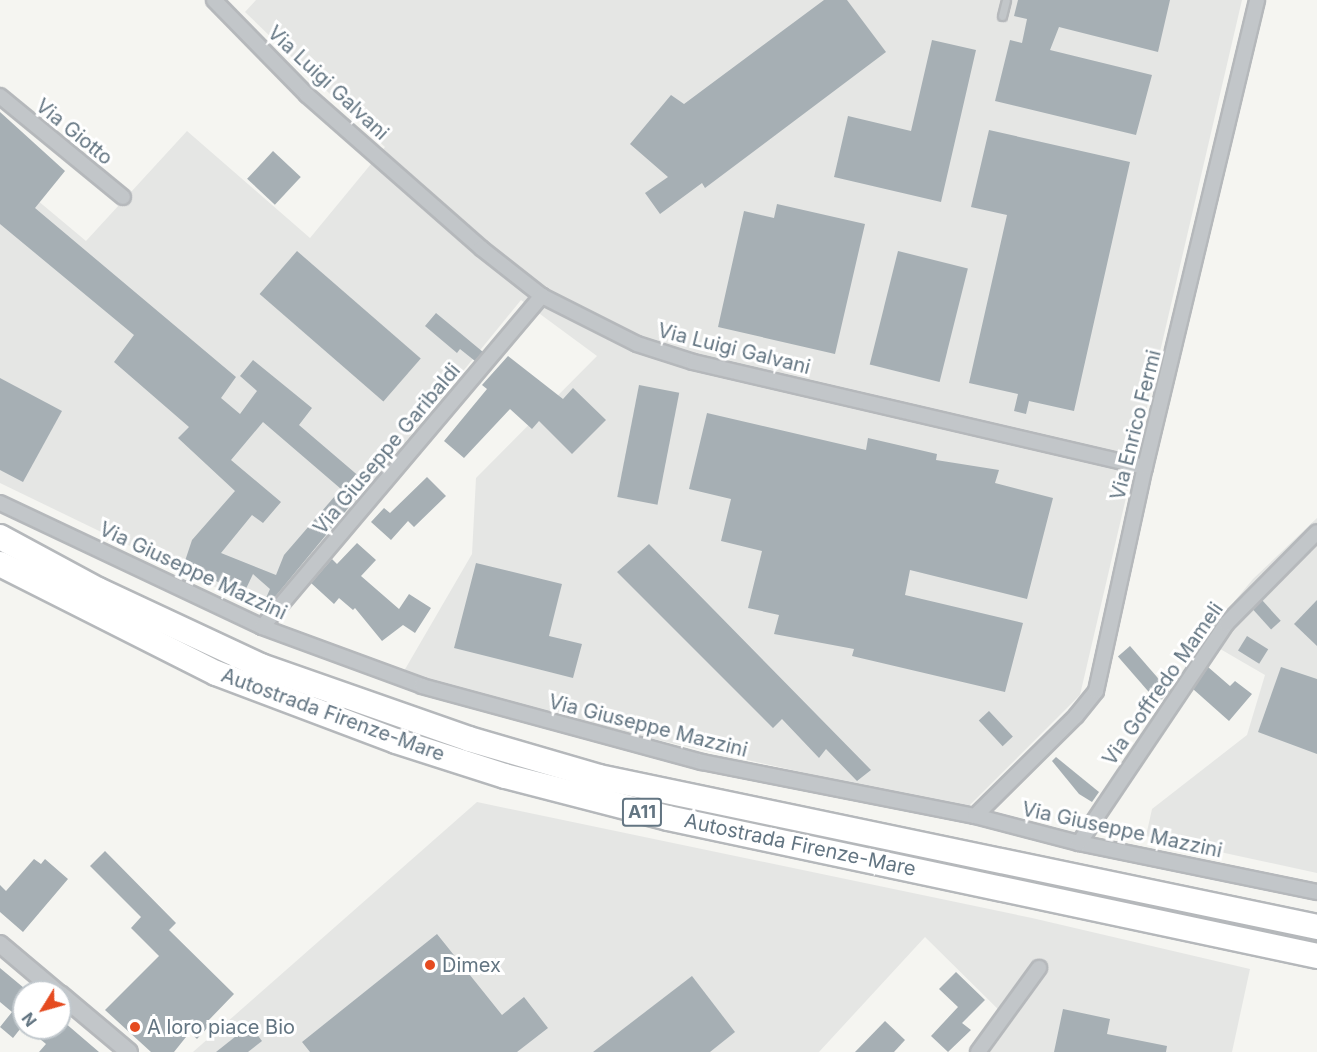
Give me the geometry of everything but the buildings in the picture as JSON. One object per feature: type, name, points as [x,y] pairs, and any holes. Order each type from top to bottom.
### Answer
[{"type":"highway","name":"Autostrada Firenze-Mare","points":[[0,537],[98,590],[261,666],[469,739],[611,780],[1317,927]]},
{"type":"highway","name":"Autostrada Firenze-Mare","points":[[0,564],[216,673],[396,741],[505,776],[668,818],[1317,956]]},
{"type":"street","name":"Via Luigi Galvani","points":[[214,0],[306,94],[481,248],[542,296],[636,344],[693,362],[1145,467]]},
{"type":"street","name":"Via Enrico Fermi","points":[[975,816],[1076,716],[1096,691],[1145,467],[1257,0]]},
{"type":"street","name":"Via Giotto","points":[[0,96],[123,197]]},
{"type":"street","name":"Via Giuseppe Garibaldi","points":[[262,627],[542,296]]},
{"type":"street","name":"Via Giuseppe Mazzini","points":[[0,503],[262,627],[422,686],[702,762],[975,816],[1079,843],[1317,892]]},
{"type":"street","name":"Via Goffredo Mameli","points":[[1079,843],[1226,624],[1317,532]]},
{"type":"street","points":[[0,944],[43,980]]},
{"type":"street","points":[[978,1052],[1039,968]]},
{"type":"street","points":[[72,1004],[129,1052]]},
{"type":"lane","points":[[1002,16],[1006,0]]},
{"type":"shaded area","points":[[256,0],[1242,0],[1080,695],[966,809],[546,715],[404,671],[472,554],[476,478],[597,356],[521,300],[270,608],[219,589],[0,483],[0,169],[86,241],[187,131],[310,238],[385,147],[245,12]]},
{"type":"shaded area","points":[[1317,518],[1317,873],[1146,836],[1152,809],[1247,735],[1265,675],[1203,639],[1253,579]]},
{"type":"shaded area","points":[[477,802],[1032,918],[1250,969],[1232,1052],[990,1052],[1011,1022],[925,937],[819,1052],[193,1052]]},
{"type":"place","name":"Dimex","points":[[430,965]]},
{"type":"place","name":"A loro piace Bio","points":[[135,1027]]}]
